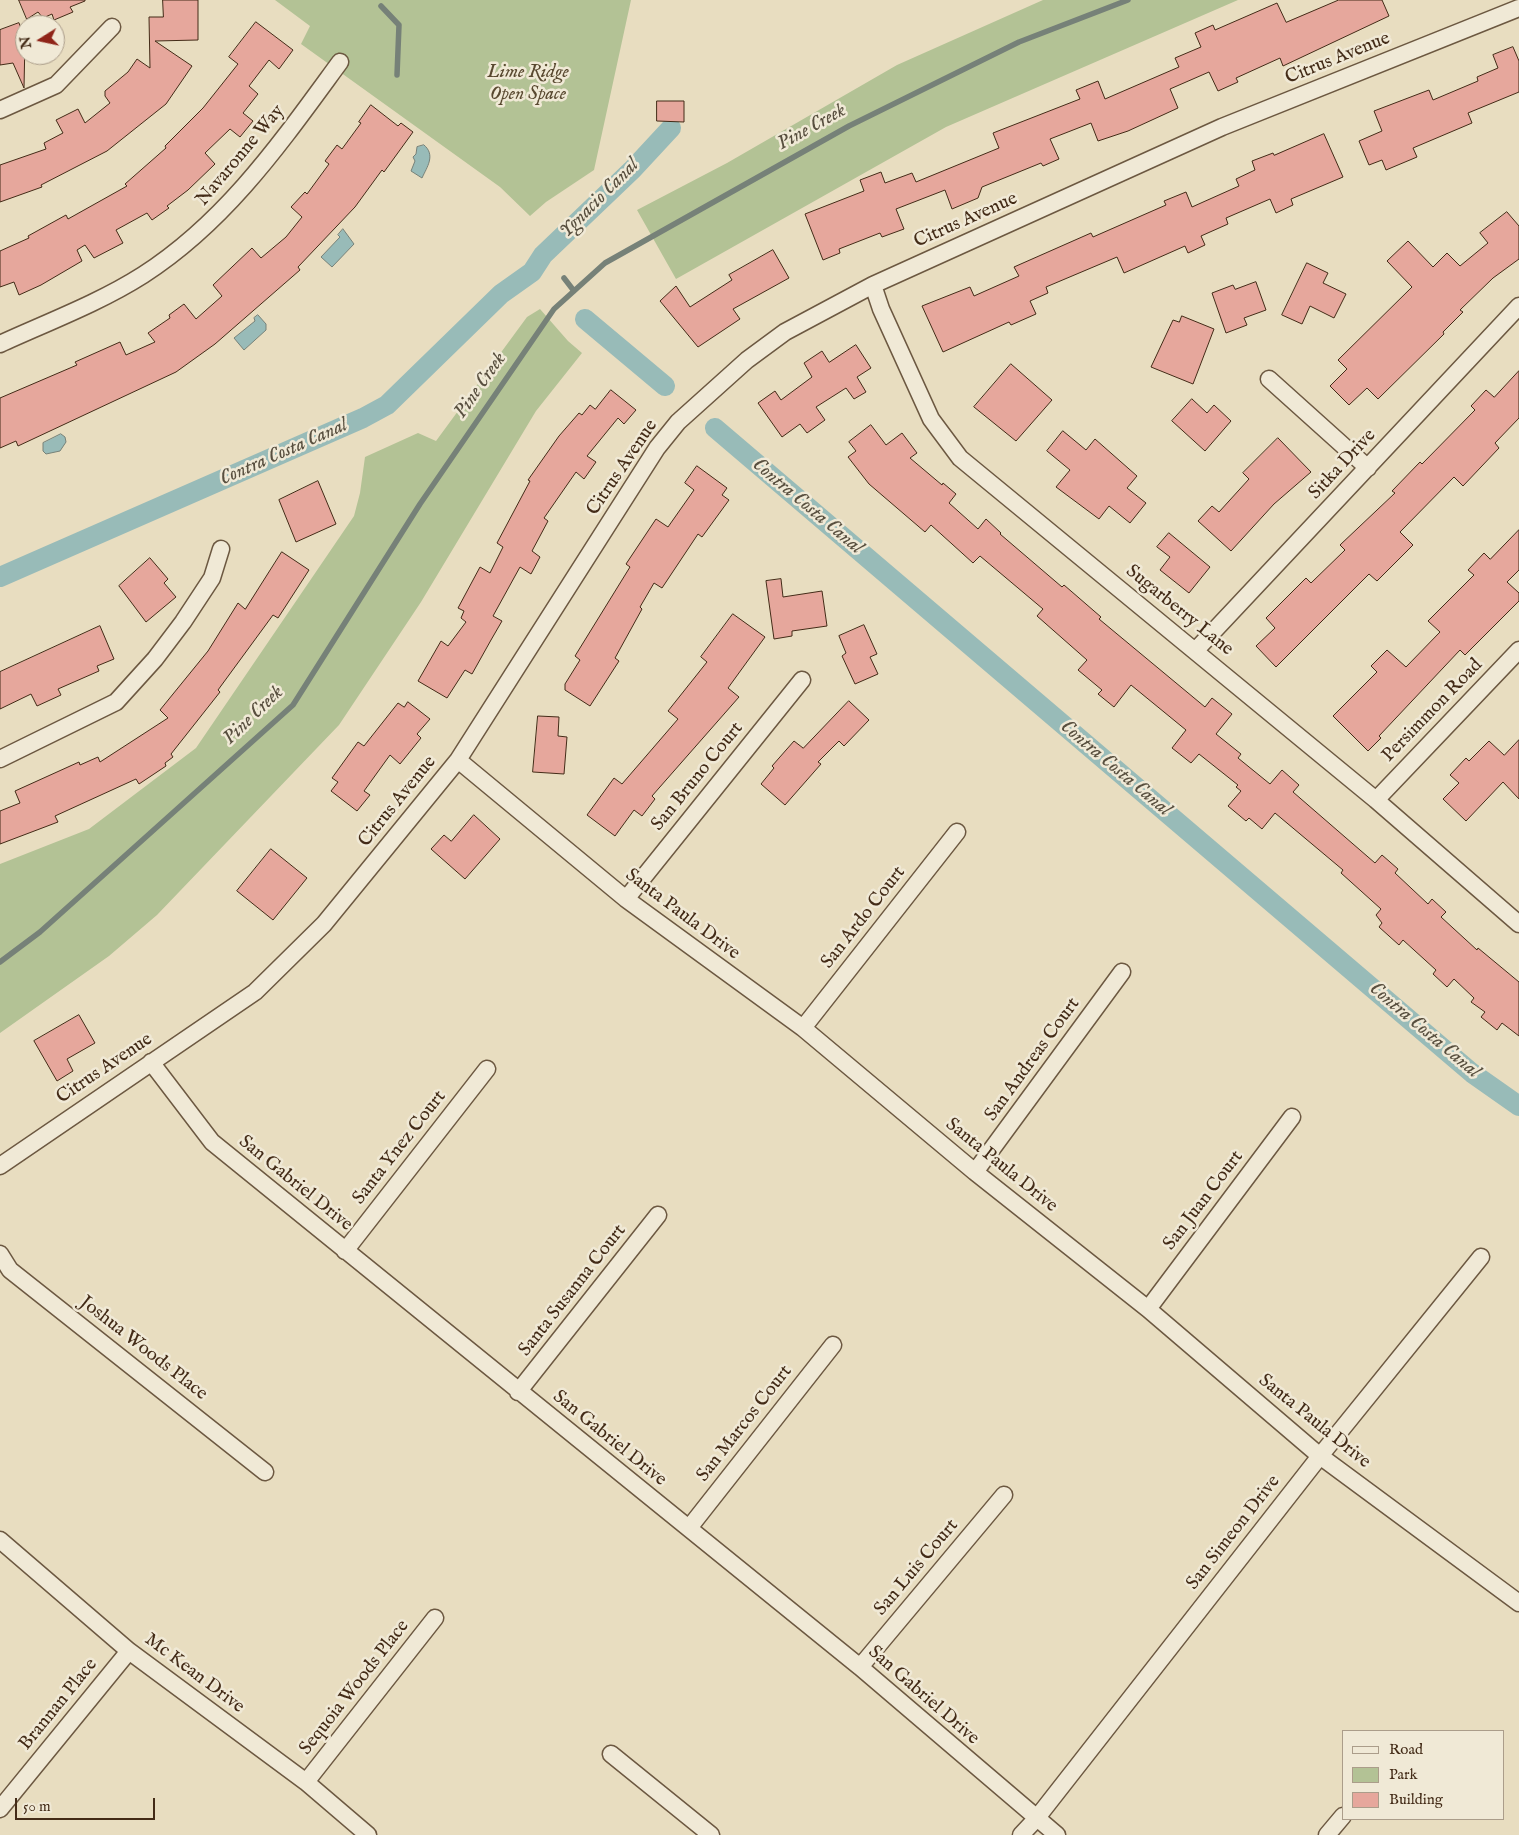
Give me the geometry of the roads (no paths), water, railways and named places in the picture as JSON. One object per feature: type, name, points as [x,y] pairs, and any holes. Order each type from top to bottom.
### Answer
[{"type":"street","name":"Citrus Avenue","points":[[0,1166],[255,992],[324,924],[458,760],[657,448],[672,429],[722,382],[786,332],[873,285],[1222,128],[1519,8]]},
{"type":"street","points":[[0,110],[56,85],[112,27]]},
{"type":"street","name":"Navaronne Way","points":[[0,344],[117,290],[143,275],[205,229],[245,188],[340,62]]},
{"type":"street","name":"Sugarberry Lane","points":[[873,285],[881,309],[931,419],[960,458],[1196,650],[1376,800],[1519,924]]},
{"type":"street","name":"Sitka Drive","points":[[1196,650],[1519,306]]},
{"type":"street","points":[[1269,379],[1368,468]]},
{"type":"street","points":[[0,759],[116,702],[155,659],[183,622],[212,578],[221,549]]},
{"type":"street","name":"Persimmon Road","points":[[1376,800],[1519,650]]},
{"type":"street","name":"San Bruno Court","points":[[626,899],[802,680]]},
{"type":"street","name":"Santa Paula Drive","points":[[458,760],[626,899],[803,1028],[975,1172],[1148,1309],[1320,1456],[1519,1603]]},
{"type":"street","name":"San Ardo Court","points":[[803,1028],[957,832]]},
{"type":"street","name":"San Andreas Court","points":[[975,1172],[1122,972]]},
{"type":"street","name":"San Gabriel Drive","points":[[151,1062],[212,1142],[518,1392],[860,1667],[1056,1835]]},
{"type":"street","name":"Santa Ynez Court","points":[[345,1251],[486,1069]]},
{"type":"street","name":"San Juan Court","points":[[1148,1309],[1292,1117]]},
{"type":"street","name":"Santa Susanna Court","points":[[518,1392],[658,1215]]},
{"type":"street","name":"Joshua Woods Place","points":[[0,1254],[10,1270],[265,1472]]},
{"type":"street","name":"San Simeon Drive","points":[[1021,1835],[1036,1819],[1320,1456],[1481,1257]]},
{"type":"street","name":"San Marcos Court","points":[[689,1528],[833,1345]]},
{"type":"street","name":"San Luis Court","points":[[860,1667],[1004,1495]]},
{"type":"street","name":"Mc Kean Drive","points":[[0,1540],[129,1650],[306,1782],[368,1835]]},
{"type":"street","name":"Sequoia Woods Place","points":[[306,1782],[435,1618]]},
{"type":"street","name":"Brannan Place","points":[[0,1809],[129,1650]]},
{"type":"street","points":[[611,1754],[711,1835]]},
{"type":"street","points":[[1328,1835],[1342,1817]]},
{"type":"water","points":[[424,145],[428,149],[430,157],[422,178],[411,171],[417,147]]},
{"type":"water","points":[[343,229],[354,244],[332,267],[321,257],[340,237],[338,235]]},
{"type":"water","points":[[258,315],[266,324],[266,330],[244,350],[234,338],[255,321],[254,318]]},
{"type":"water","points":[[61,434],[65,437],[66,442],[60,451],[46,454],[43,451],[43,443]]},
{"type":"waterway","name":"Pine Creek","points":[[0,962],[40,932],[293,705],[420,504],[554,309],[605,263],[849,126],[1019,42],[1128,0]]},
{"type":"waterway","points":[[381,6],[399,25],[397,75]]},
{"type":"waterway","name":"Contra Costa Canal","points":[[0,577],[363,418],[387,405],[501,294],[532,272],[543,255],[633,169],[671,128]]},
{"type":"waterway","points":[[564,278],[574,291]]},
{"type":"waterway","name":"Contra Costa Canal","points":[[585,319],[665,386]]},
{"type":"waterway","name":"Contra Costa Canal","points":[[715,428],[1472,1073],[1519,1106]]},
{"type":"park label","name":"Lime Ridge Open Space","points":[[528,84]]},
{"type":"water label","name":"Ygnacio Canal","points":[[600,199]]}]
